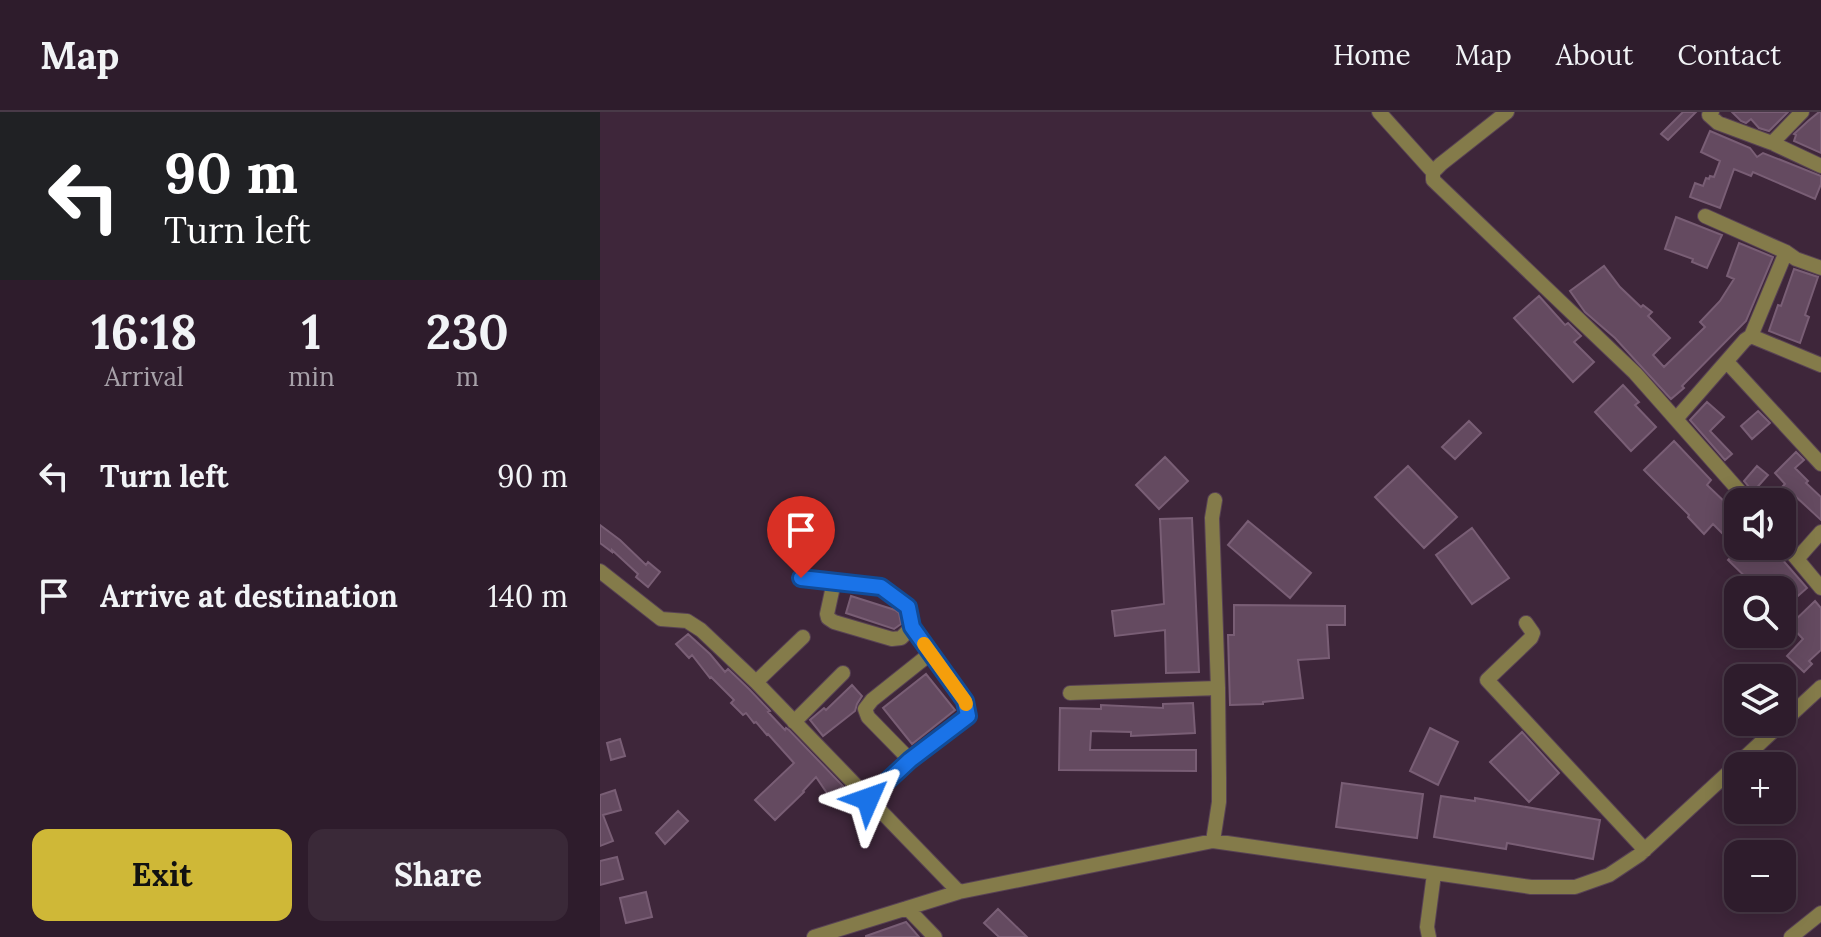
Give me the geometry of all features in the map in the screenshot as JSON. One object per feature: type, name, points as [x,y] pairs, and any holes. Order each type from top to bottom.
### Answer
[{"type":"street","points":[[1379,112],[1433,172],[1433,180],[1635,373],[1737,488]]},
{"type":"street","points":[[1433,172],[1507,112]]},
{"type":"street","points":[[1712,112],[1709,115],[1718,123],[1821,166]]},
{"type":"street","points":[[1772,143],[1802,112]]},
{"type":"street","points":[[1705,216],[1821,268]]},
{"type":"street","points":[[1676,419],[1751,336],[1786,252]]},
{"type":"street","points":[[1751,336],[1821,365]]},
{"type":"street","points":[[1727,362],[1821,464]]},
{"type":"street","points":[[1213,841],[1219,802],[1212,518],[1215,500]]},
{"type":"street","points":[[1821,532],[1797,559],[1821,588]]},
{"type":"street","points":[[600,571],[661,619],[687,621],[701,630],[756,682],[959,892]]},
{"type":"street","points":[[801,578],[881,587],[908,607],[912,627],[965,701],[968,716],[910,760],[868,799]]},
{"type":"street","points":[[834,582],[827,614],[834,622],[892,639],[901,638],[912,627]]},
{"type":"street","points":[[1526,623],[1533,633],[1531,638],[1487,680],[1645,850]]},
{"type":"street","points":[[756,682],[803,637]]},
{"type":"street","points":[[910,760],[868,717],[865,709],[931,653]]},
{"type":"street","points":[[794,722],[843,673]]},
{"type":"street","points":[[814,937],[959,892],[1213,841],[1531,887],[1575,887],[1609,875],[1645,850],[1821,687]]},
{"type":"street","points":[[1070,693],[1218,688]]},
{"type":"street","points":[[1429,937],[1427,927],[1434,874]]},
{"type":"street","points":[[907,908],[935,937]]},
{"type":"street","points":[[1791,937],[1821,913]]},
{"type":"building","points":[[1683,112],[1696,112],[1668,140],[1661,134]]},
{"type":"building","points":[[1732,112],[1788,112],[1769,131],[1759,128],[1751,119],[1746,123],[1741,121]]},
{"type":"building","points":[[1819,112],[1821,153],[1794,141],[1794,134]]},
{"type":"building","points":[[1710,131],[1750,148],[1757,157],[1763,153],[1821,176],[1815,199],[1753,172],[1751,176],[1734,169],[1720,208],[1690,197],[1695,183],[1703,186],[1706,178],[1714,177],[1720,161],[1701,152]]},
{"type":"building","points":[[1676,217],[1722,235],[1707,268],[1692,262],[1693,259],[1665,249]]},
{"type":"building","points":[[1739,243],[1773,257],[1746,321],[1671,399],[1615,338],[1585,312],[1570,291],[1604,266],[1620,287],[1641,307],[1643,305],[1652,312],[1648,316],[1670,338],[1653,355],[1664,367],[1705,327],[1700,322],[1720,301],[1734,279],[1727,276]]},
{"type":"building","points":[[1794,269],[1818,277],[1805,315],[1809,317],[1800,343],[1769,331]]},
{"type":"building","points":[[1539,296],[1565,325],[1568,323],[1581,336],[1574,342],[1594,362],[1573,382],[1514,318]]},
{"type":"building","points":[[1623,385],[1639,402],[1635,405],[1656,427],[1631,451],[1595,412]]},
{"type":"building","points":[[1707,402],[1724,417],[1710,431],[1732,454],[1725,460],[1690,420]]},
{"type":"building","points":[[1758,411],[1770,423],[1752,439],[1741,426]]},
{"type":"building","points":[[1469,421],[1481,433],[1455,459],[1442,447]]},
{"type":"building","points":[[1674,441],[1711,480],[1707,485],[1724,501],[1724,535],[1713,524],[1704,534],[1644,470]]},
{"type":"building","points":[[1796,452],[1804,460],[1795,468],[1821,497],[1821,520],[1796,497],[1796,488],[1782,487],[1785,484],[1775,473]]},
{"type":"building","points":[[1165,457],[1188,481],[1159,509],[1136,485]]},
{"type":"building","points":[[1408,466],[1457,517],[1424,548],[1375,497]]},
{"type":"building","points":[[1757,466],[1768,475],[1757,488],[1750,488],[1744,481]]},
{"type":"building","points":[[1192,518],[1199,672],[1166,673],[1165,630],[1115,636],[1112,611],[1164,604],[1160,519]]},
{"type":"building","points":[[1248,521],[1311,573],[1290,598],[1228,545]]},
{"type":"building","points":[[600,525],[646,565],[648,562],[660,572],[648,587],[612,550],[600,543]]},
{"type":"building","points":[[1472,528],[1509,578],[1472,604],[1436,555]]},
{"type":"building","points":[[1728,560],[1783,560],[1807,588],[1796,598],[1796,576],[1745,576]]},
{"type":"building","points":[[851,596],[895,610],[899,613],[901,624],[894,629],[846,613]]},
{"type":"building","points":[[1815,601],[1821,608],[1821,650],[1809,661],[1812,664],[1804,672],[1787,656],[1803,639],[1796,631],[1796,619]]},
{"type":"building","points":[[1234,605],[1345,606],[1345,625],[1327,625],[1329,658],[1298,660],[1303,698],[1230,705],[1228,635],[1234,635]]},
{"type":"building","points":[[688,634],[725,672],[728,669],[749,689],[785,730],[789,730],[843,786],[829,796],[816,777],[775,820],[755,800],[794,763],[756,722],[731,703],[734,700],[710,678],[692,655],[689,658],[676,644]]},
{"type":"building","points":[[926,674],[955,710],[912,744],[883,708]]},
{"type":"building","points":[[852,685],[862,696],[855,711],[823,736],[810,720],[824,708],[826,710]]},
{"type":"building","points":[[1193,703],[1195,733],[1131,736],[1131,732],[1091,731],[1090,750],[1196,750],[1196,771],[1059,770],[1060,708],[1101,709],[1101,705],[1163,708],[1163,704]]},
{"type":"building","points":[[1430,728],[1458,742],[1438,785],[1410,771]]},
{"type":"building","points":[[1522,732],[1559,773],[1529,802],[1490,762]]},
{"type":"building","points":[[620,739],[625,756],[611,760],[607,743]]},
{"type":"building","points":[[1342,783],[1423,794],[1417,838],[1336,827]]},
{"type":"building","points":[[615,790],[621,810],[603,815],[613,841],[600,846],[600,795]]},
{"type":"building","points":[[1441,796],[1475,801],[1475,798],[1600,820],[1593,859],[1507,843],[1506,849],[1434,837]]},
{"type":"building","points":[[678,811],[688,821],[665,844],[656,833]]},
{"type":"building","points":[[617,857],[623,879],[600,885],[600,861]]},
{"type":"building","points":[[646,892],[652,917],[626,923],[620,898]]},
{"type":"building","points":[[998,909],[1027,937],[999,937],[984,923]]},
{"type":"building","points":[[906,922],[919,937],[866,937],[866,936]]},
{"type":"slow traffic","points":[[924,644],[966,704]]},
{"type":"route","points":[[801,578],[881,587],[908,607],[912,627],[965,701],[968,716],[910,760],[868,799]]}]
